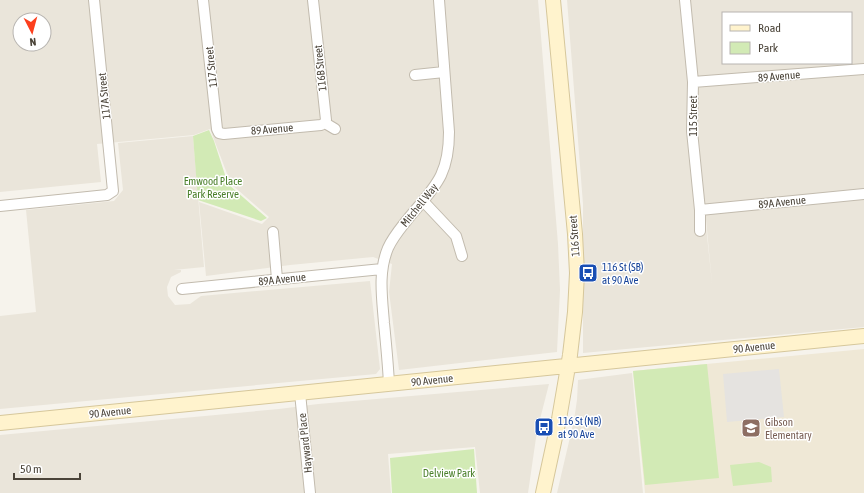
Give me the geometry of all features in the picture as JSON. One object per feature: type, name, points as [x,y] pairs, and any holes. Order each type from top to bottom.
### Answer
[{"type":"street","name":"117A Street","points":[[0,206],[107,195],[112,192],[114,188],[94,0]]},
{"type":"street","name":"117 Street","points":[[203,0],[217,129],[219,133]]},
{"type":"street","name":"116B Street","points":[[313,0],[326,120],[324,123]]},
{"type":"street","name":"Mitchell Way","points":[[390,384],[381,287],[382,269],[388,248],[394,238],[435,188],[441,178],[447,157],[449,132],[439,0]]},
{"type":"street","name":"116 Street","points":[[543,493],[559,419],[568,366],[575,312],[577,273],[575,234],[553,0]]},
{"type":"street","name":"115 Street","points":[[685,0],[693,82],[692,131],[700,210],[700,231]]},
{"type":"street","name":"89 Avenue","points":[[693,82],[864,69]]},
{"type":"street","points":[[415,75],[444,72]]},
{"type":"street","name":"89 Avenue","points":[[219,133],[224,134],[321,125],[324,123]]},
{"type":"street","points":[[324,123],[335,129]]},
{"type":"street","name":"89A Avenue","points":[[700,210],[864,194]]},
{"type":"street","points":[[423,201],[456,236],[462,256]]},
{"type":"street","points":[[273,232],[277,279]]},
{"type":"street","name":"89A Avenue","points":[[182,289],[382,269]]},
{"type":"street","name":"90 Avenue","points":[[0,423],[864,336]]},
{"type":"street","name":"Hayward Place","points":[[300,393],[310,493]]},
{"type":"shaded area","points":[[0,0],[538,0],[558,244],[560,290],[557,352],[399,370],[389,292],[392,264],[373,257],[290,265],[206,276],[199,202],[262,224],[269,217],[231,184],[210,129],[194,135],[97,144],[101,182],[0,192]]},
{"type":"shaded area","points":[[567,0],[682,0],[712,283],[693,82],[688,0],[864,0],[864,327],[583,353],[583,204]]},
{"type":"shaded area","points":[[193,136],[204,267],[174,270],[181,270],[181,272],[171,277],[167,287],[168,296],[175,305],[190,304],[201,296],[370,281],[380,369],[376,374],[0,409],[0,316],[36,312],[26,210],[114,201],[123,190],[118,143]]},
{"type":"shaded area","name":"Gibson Elementary","points":[[864,349],[864,493],[645,493],[633,371]]},
{"type":"shaded area","points":[[779,369],[784,417],[727,422],[723,374]]},
{"type":"shaded area","points":[[632,373],[643,493],[557,493],[574,420],[578,380]]},
{"type":"shaded area","points":[[549,384],[537,431],[528,493],[480,493],[475,447],[388,454],[391,493],[0,493],[0,435],[318,404]]},
{"type":"green space","name":"Emwood Place Park Reserve","points":[[209,130],[228,184],[267,218],[261,221],[198,200],[193,136]]},
{"type":"green space","points":[[707,364],[719,478],[645,485],[633,371]]},
{"type":"green space","name":"Delview Park","points":[[474,449],[477,493],[392,493],[390,458]]},
{"type":"green space","points":[[759,462],[771,467],[772,482],[733,486],[730,465]]},
{"type":"place","name":"116 St (SB) at 90 Ave","points":[[588,273]]},
{"type":"place","name":"116 St (NB) at 90 Ave","points":[[544,427]]},
{"type":"place","name":"Gibson Elementary","points":[[751,428]]}]
